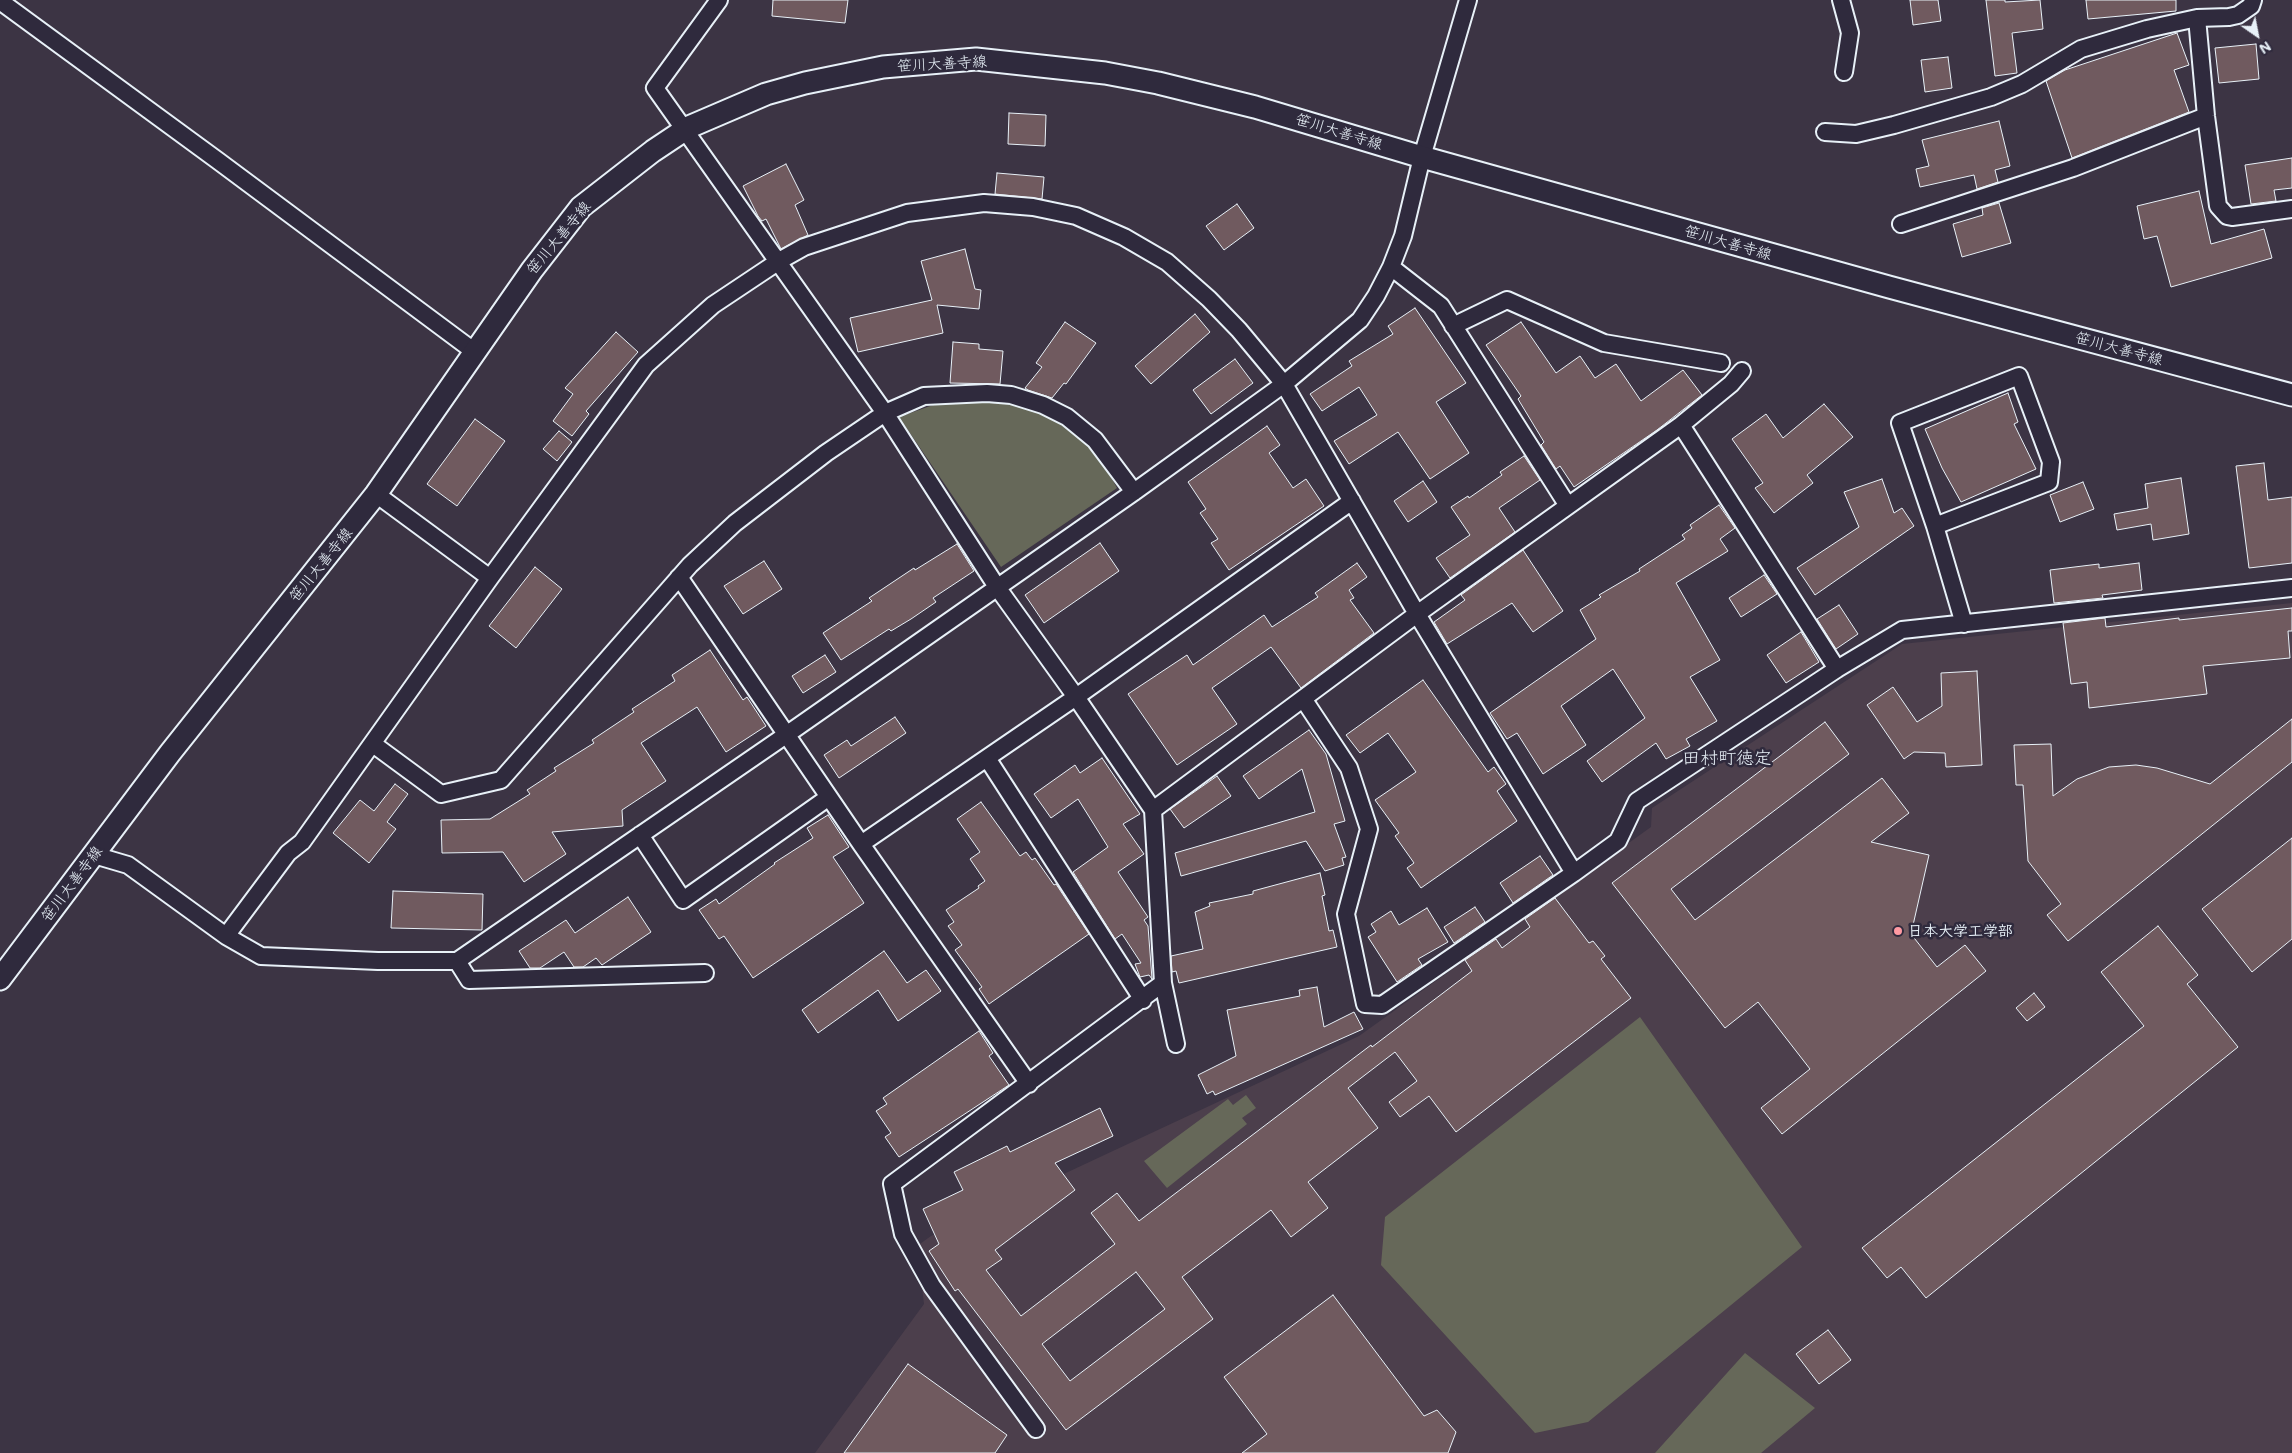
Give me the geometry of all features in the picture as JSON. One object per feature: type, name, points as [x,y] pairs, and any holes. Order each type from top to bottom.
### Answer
[{"type":"street","points":[[719,0],[655,88],[885,413],[997,587],[1076,697],[1152,810],[1163,983],[1176,1044]]},
{"type":"street","points":[[94,855],[128,865],[226,936],[261,956],[378,961],[457,961],[786,735],[1134,492],[1284,384],[1360,320],[1376,296],[1391,267],[1403,236],[1422,157],[1468,0]]},
{"type":"street","points":[[1841,0],[1850,33],[1844,72]]},
{"type":"street","points":[[1825,132],[1856,134],[1991,97],[2022,84],[2080,49],[2147,29],[2197,18],[2238,15],[2251,6],[2253,0]]},
{"type":"street","points":[[0,1],[475,352]]},
{"type":"street","points":[[2197,18],[2206,116],[2218,206],[2227,216],[2232,217],[2292,210]]},
{"type":"street","name":"笹川大善寺線","points":[[0,979],[170,753],[376,494],[532,270],[581,207],[653,151],[685,130],[766,94],[805,83],[883,67],[976,59],[1095,72],[1158,83],[1255,107],[1422,157],[1889,287],[2292,395]]},
{"type":"street","points":[[1901,224],[2073,168],[2206,116]]},
{"type":"street","points":[[226,936],[288,853],[302,842],[490,578],[646,364],[713,305],[779,261],[804,247],[907,214],[984,203],[1033,207],[1076,216],[1124,237],[1167,262],[1209,299],[1284,384],[1417,614],[1574,873]]},
{"type":"street","points":[[1391,267],[1441,306],[1568,506]]},
{"type":"street","points":[[1453,326],[1507,300],[1604,342],[1721,363]]},
{"type":"street","points":[[1152,810],[1304,700],[1417,614],[1681,425],[1731,384],[1742,371]]},
{"type":"street","points":[[1935,526],[2049,482],[2051,462],[2019,376],[1900,423],[1935,526],[1964,624]]},
{"type":"street","points":[[373,744],[441,794],[501,780],[679,577],[735,523],[826,453],[885,413],[924,396],[987,393],[1011,395],[1043,405],[1067,417],[1096,440],[1134,492]]},
{"type":"street","points":[[1681,425],[1837,669]]},
{"type":"street","points":[[376,494],[490,578]]},
{"type":"street","points":[[861,844],[1076,697],[1352,501]]},
{"type":"street","points":[[679,577],[861,844],[1029,1084]]},
{"type":"street","points":[[1304,700],[1349,768],[1369,829],[1346,914],[1364,1004],[1382,1005],[1618,841],[1637,800],[1837,669],[1902,630],[2292,588]]},
{"type":"street","points":[[988,758],[1143,1000]]},
{"type":"street","points":[[640,835],[683,900],[829,797]]},
{"type":"street","points":[[457,961],[469,980],[705,973]]},
{"type":"street","points":[[1036,1429],[932,1286],[903,1234],[892,1184],[1143,1000],[1163,983]]},
{"type":"shaded area","name":"日本大学工学部","points":[[2292,603],[2292,1453],[815,1453],[924,1304],[917,1246],[931,1236],[1359,1036],[1651,827],[1652,808],[1902,644]]},
{"type":"green space","points":[[993,401],[1023,405],[1062,421],[1097,452],[1117,488],[1001,567],[899,417],[936,404]]},
{"type":"green space","points":[[1640,1017],[1802,1247],[1588,1422],[1535,1433],[1381,1265],[1385,1217]]},
{"type":"green space","points":[[1246,1095],[1256,1108],[1242,1118],[1247,1124],[1167,1188],[1144,1161],[1228,1099],[1233,1105]]},
{"type":"green space","points":[[1745,1353],[1815,1408],[1761,1453],[1655,1453]]},
{"type":"building","points":[[773,0],[848,0],[845,23],[772,16]]},
{"type":"building","points":[[1910,0],[1938,0],[1941,21],[1913,25]]},
{"type":"building","points":[[1986,0],[2005,0],[2005,2],[2040,0],[2043,29],[2012,33],[2017,73],[1995,76]]},
{"type":"building","points":[[2086,0],[2176,0],[2176,11],[2088,19]]},
{"type":"building","points":[[2177,33],[2189,65],[2174,70],[2189,112],[2072,158],[2046,81],[2065,70]]},
{"type":"building","points":[[2256,44],[2259,79],[2219,83],[2215,48]]},
{"type":"building","points":[[1948,57],[1952,88],[1925,92],[1921,60]]},
{"type":"building","points":[[1009,113],[1046,115],[1045,146],[1008,144]]},
{"type":"building","points":[[1999,121],[2010,166],[1995,170],[1998,182],[1977,189],[1974,175],[1920,187],[1916,169],[1929,166],[1922,140]]},
{"type":"building","points":[[2292,158],[2292,188],[2274,190],[2276,201],[2251,204],[2245,165]]},
{"type":"building","points":[[786,164],[804,200],[795,205],[808,235],[781,249],[766,219],[762,221],[758,216],[743,186]]},
{"type":"building","points":[[997,173],[1044,177],[1042,199],[995,194]]},
{"type":"building","points":[[2199,191],[2211,244],[2264,229],[2272,258],[2171,287],[2157,236],[2144,239],[2137,206]]},
{"type":"building","points":[[1999,203],[2011,243],[1962,257],[1953,224],[1983,215],[1982,208]]},
{"type":"building","points":[[1237,204],[1254,228],[1224,250],[1206,226]]},
{"type":"building","points":[[965,249],[975,289],[981,290],[979,309],[937,305],[943,333],[858,352],[850,318],[932,300],[921,261]]},
{"type":"building","points":[[1415,308],[1466,383],[1436,402],[1469,453],[1430,479],[1398,432],[1349,464],[1334,441],[1377,415],[1359,387],[1322,411],[1310,394],[1352,366],[1349,361],[1393,334],[1388,326]]},
{"type":"building","points":[[1195,314],[1210,332],[1151,384],[1135,366]]},
{"type":"building","points":[[1065,322],[1096,343],[1066,384],[1064,383],[1052,398],[1028,390],[1025,388],[1042,367],[1036,363]]},
{"type":"building","points":[[1521,322],[1556,373],[1580,356],[1595,378],[1616,364],[1641,401],[1683,370],[1702,395],[1657,430],[1574,487],[1560,466],[1556,469],[1541,445],[1544,442],[1518,399],[1521,396],[1486,345]]},
{"type":"building","points":[[616,332],[638,352],[586,411],[589,414],[572,436],[553,421],[573,394],[565,388]]},
{"type":"building","points":[[953,342],[979,344],[979,349],[1003,351],[1000,384],[950,383]]},
{"type":"building","points":[[1235,359],[1253,383],[1211,414],[1193,390]]},
{"type":"building","points":[[2008,393],[2018,422],[2014,424],[2036,469],[1961,502],[1942,468],[1925,429]]},
{"type":"building","points":[[1824,404],[1853,437],[1807,475],[1813,483],[1774,513],[1755,488],[1763,483],[1732,439],[1766,414],[1783,438]]},
{"type":"building","points":[[475,419],[505,441],[457,506],[427,484]]},
{"type":"building","points":[[1267,426],[1280,445],[1269,453],[1293,488],[1306,479],[1324,506],[1229,570],[1211,543],[1218,539],[1200,513],[1206,509],[1188,482]]},
{"type":"building","points":[[559,431],[572,442],[557,461],[543,449]]},
{"type":"building","points":[[1524,456],[1540,480],[1499,508],[1515,532],[1450,578],[1436,558],[1470,535],[1451,507],[1468,496],[1469,498],[1502,475],[1500,472]]},
{"type":"building","points":[[2264,463],[2268,500],[2292,497],[2292,563],[2249,568],[2236,466]]},
{"type":"building","points":[[2181,478],[2189,534],[2153,540],[2151,524],[2117,530],[2114,514],[2148,508],[2145,484]]},
{"type":"building","points":[[1882,479],[1894,513],[1902,508],[1914,526],[1815,595],[1797,568],[1859,527],[1844,492]]},
{"type":"building","points":[[1423,481],[1437,502],[1408,522],[1394,501]]},
{"type":"building","points":[[2083,482],[2094,509],[2060,522],[2050,495]]},
{"type":"building","points":[[1719,505],[1735,528],[1720,539],[1728,551],[1676,583],[1720,660],[1690,677],[1717,721],[1686,739],[1690,746],[1666,759],[1656,743],[1602,782],[1587,761],[1645,718],[1613,669],[1561,706],[1586,745],[1543,774],[1517,733],[1507,739],[1490,713],[1596,639],[1580,610],[1601,597],[1599,595],[1640,571],[1639,569],[1685,539],[1682,535],[1692,528],[1690,525]]},
{"type":"building","points":[[1100,543],[1119,571],[1044,623],[1025,595]]},
{"type":"building","points":[[957,544],[974,571],[933,598],[936,602],[911,619],[891,631],[889,629],[841,660],[823,633],[872,601],[869,598],[914,568],[915,570]]},
{"type":"building","points":[[1523,550],[1563,611],[1533,632],[1512,603],[1447,644],[1434,622],[1465,600],[1461,595]]},
{"type":"building","points":[[764,561],[782,589],[743,614],[724,586]]},
{"type":"building","points":[[1357,563],[1367,577],[1349,590],[1354,598],[1350,600],[1374,633],[1301,688],[1271,647],[1212,688],[1237,724],[1177,765],[1128,694],[1187,655],[1193,665],[1264,615],[1272,627],[1318,597],[1315,593]]},
{"type":"building","points":[[2139,563],[2142,590],[2102,595],[2103,598],[2054,603],[2050,570],[2099,564],[2099,568]]},
{"type":"building","points":[[535,567],[562,589],[516,648],[489,626]]},
{"type":"building","points":[[1764,575],[1777,594],[1741,617],[1729,598]]},
{"type":"building","points":[[1839,605],[1858,634],[1836,649],[1817,619]]},
{"type":"building","points":[[2292,608],[2292,631],[2288,631],[2290,658],[2203,666],[2207,694],[2089,708],[2087,682],[2071,684],[2063,623],[2105,618],[2106,627],[2179,618],[2179,620]]},
{"type":"building","points":[[1801,632],[1819,662],[1786,683],[1767,655]]},
{"type":"building","points":[[710,650],[743,700],[747,697],[766,726],[726,752],[697,707],[641,743],[666,781],[622,810],[623,826],[552,832],[566,854],[524,882],[503,852],[442,853],[441,820],[490,819],[530,794],[527,790],[556,771],[554,768],[594,743],[592,740],[634,712],[632,709],[675,681],[672,675]]},
{"type":"building","points":[[825,655],[836,672],[803,693],[792,676]]},
{"type":"building","points":[[1977,671],[1982,765],[1946,767],[1945,753],[1914,752],[1904,759],[1867,705],[1893,687],[1917,722],[1942,706],[1941,673]]},
{"type":"building","points":[[1423,680],[1488,772],[1494,767],[1506,784],[1497,791],[1517,821],[1421,888],[1407,868],[1414,863],[1395,836],[1399,833],[1375,800],[1416,772],[1388,733],[1360,753],[1346,735]]},
{"type":"building","points":[[895,717],[906,733],[839,778],[824,755],[847,740],[851,746]]},
{"type":"building","points":[[2292,719],[2292,762],[2068,941],[2047,915],[2061,904],[2028,861],[2023,785],[2016,785],[2014,745],[2051,744],[2053,796],[2077,779],[2109,767],[2136,765],[2157,768],[2210,784]]},
{"type":"building","points":[[1825,722],[1849,754],[1671,889],[1695,920],[1882,778],[1909,813],[1871,842],[1929,855],[1911,934],[1937,967],[1965,945],[1986,971],[1782,1134],[1761,1108],[1810,1069],[1758,1002],[1725,1028],[1612,883]]},
{"type":"building","points":[[1309,730],[1326,754],[1345,821],[1334,824],[1346,857],[1342,858],[1344,865],[1325,871],[1306,841],[1181,876],[1175,853],[1315,812],[1302,769],[1259,799],[1243,776]]},
{"type":"building","points":[[1102,758],[1140,814],[1123,824],[1144,854],[1118,872],[1148,917],[1144,920],[1148,926],[1152,979],[1149,975],[1140,977],[1135,964],[1141,963],[1122,934],[1115,939],[1073,872],[1108,847],[1078,799],[1051,818],[1034,794],[1075,765],[1080,773]]},
{"type":"building","points":[[1217,776],[1231,796],[1184,828],[1170,809]]},
{"type":"building","points":[[395,784],[408,794],[387,822],[396,829],[369,863],[333,833],[360,800],[374,811]]},
{"type":"building","points":[[981,802],[1020,856],[1026,852],[1032,860],[1035,858],[1054,885],[1056,884],[1089,934],[989,1004],[979,989],[982,987],[955,950],[962,945],[948,926],[954,922],[946,910],[979,888],[978,886],[985,881],[970,859],[980,852],[957,819]]},
{"type":"building","points":[[828,815],[849,847],[833,857],[864,903],[753,978],[724,936],[719,939],[699,910],[716,899],[719,904],[774,863],[813,838],[807,828]]},
{"type":"building","points":[[2292,838],[2292,939],[2252,972],[2202,909]]},
{"type":"building","points":[[1540,856],[1553,875],[1513,903],[1500,883]]},
{"type":"building","points":[[1320,873],[1325,895],[1322,896],[1329,931],[1333,930],[1337,947],[1179,983],[1176,971],[1172,972],[1171,956],[1203,949],[1195,912],[1210,906],[1209,903],[1253,894],[1253,891]]},
{"type":"building","points":[[393,891],[483,894],[482,930],[391,928]]},
{"type":"building","points":[[628,897],[651,932],[602,965],[596,958],[583,967],[574,967],[564,952],[540,968],[530,968],[519,951],[566,920],[575,933]]},
{"type":"building","points":[[1555,898],[1589,943],[1593,941],[1605,956],[1601,959],[1631,998],[1456,1132],[1429,1096],[1400,1117],[1389,1102],[1417,1081],[1395,1052],[1348,1088],[1378,1128],[1308,1182],[1328,1208],[1291,1237],[1271,1210],[1182,1277],[1213,1319],[1066,1430],[958,1289],[955,1291],[929,1251],[939,1244],[923,1209],[963,1190],[954,1172],[1007,1146],[1010,1152],[1100,1108],[1113,1136],[1055,1163],[1075,1190],[995,1250],[1002,1259],[986,1270],[1021,1316],[1115,1244],[1091,1213],[1117,1193],[1139,1221],[1472,971],[1465,960],[1496,939],[1502,948],[1530,927],[1525,919]],"holes":[[[1136,1272],[1165,1309],[1070,1381],[1042,1344]]]},
{"type":"building","points":[[1475,907],[1485,922],[1454,943],[1444,927]]},
{"type":"building","points":[[1427,908],[1448,942],[1418,959],[1422,965],[1397,982],[1368,937],[1376,932],[1371,924],[1391,911],[1399,925]]},
{"type":"building","points":[[2158,926],[2198,975],[2187,984],[2238,1047],[1926,1298],[1901,1267],[1887,1278],[1862,1248],[2144,1026],[2101,972]]},
{"type":"building","points":[[884,951],[907,983],[926,970],[941,991],[898,1021],[878,990],[818,1033],[802,1010]]},
{"type":"building","points":[[1317,987],[1324,1027],[1354,1012],[1363,1029],[1215,1095],[1213,1091],[1207,1094],[1198,1075],[1236,1056],[1227,1010],[1300,996],[1299,990]]},
{"type":"building","points":[[2034,993],[2045,1007],[2027,1021],[2016,1008]]},
{"type":"building","points":[[979,1031],[993,1053],[989,1056],[1009,1085],[899,1157],[885,1137],[891,1133],[876,1111],[887,1104],[883,1098]]},
{"type":"building","points":[[1333,1295],[1424,1416],[1437,1410],[1456,1432],[1448,1453],[1242,1453],[1267,1434],[1224,1377]]},
{"type":"building","points":[[1828,1330],[1851,1360],[1819,1384],[1796,1354]]},
{"type":"building","points":[[908,1364],[1007,1435],[995,1453],[844,1453]]},
{"type":"place","name":"日本大学工学部","points":[[1898,931]]},
{"type":"district","name":"田村町徳定","points":[[1727,758]]}]
